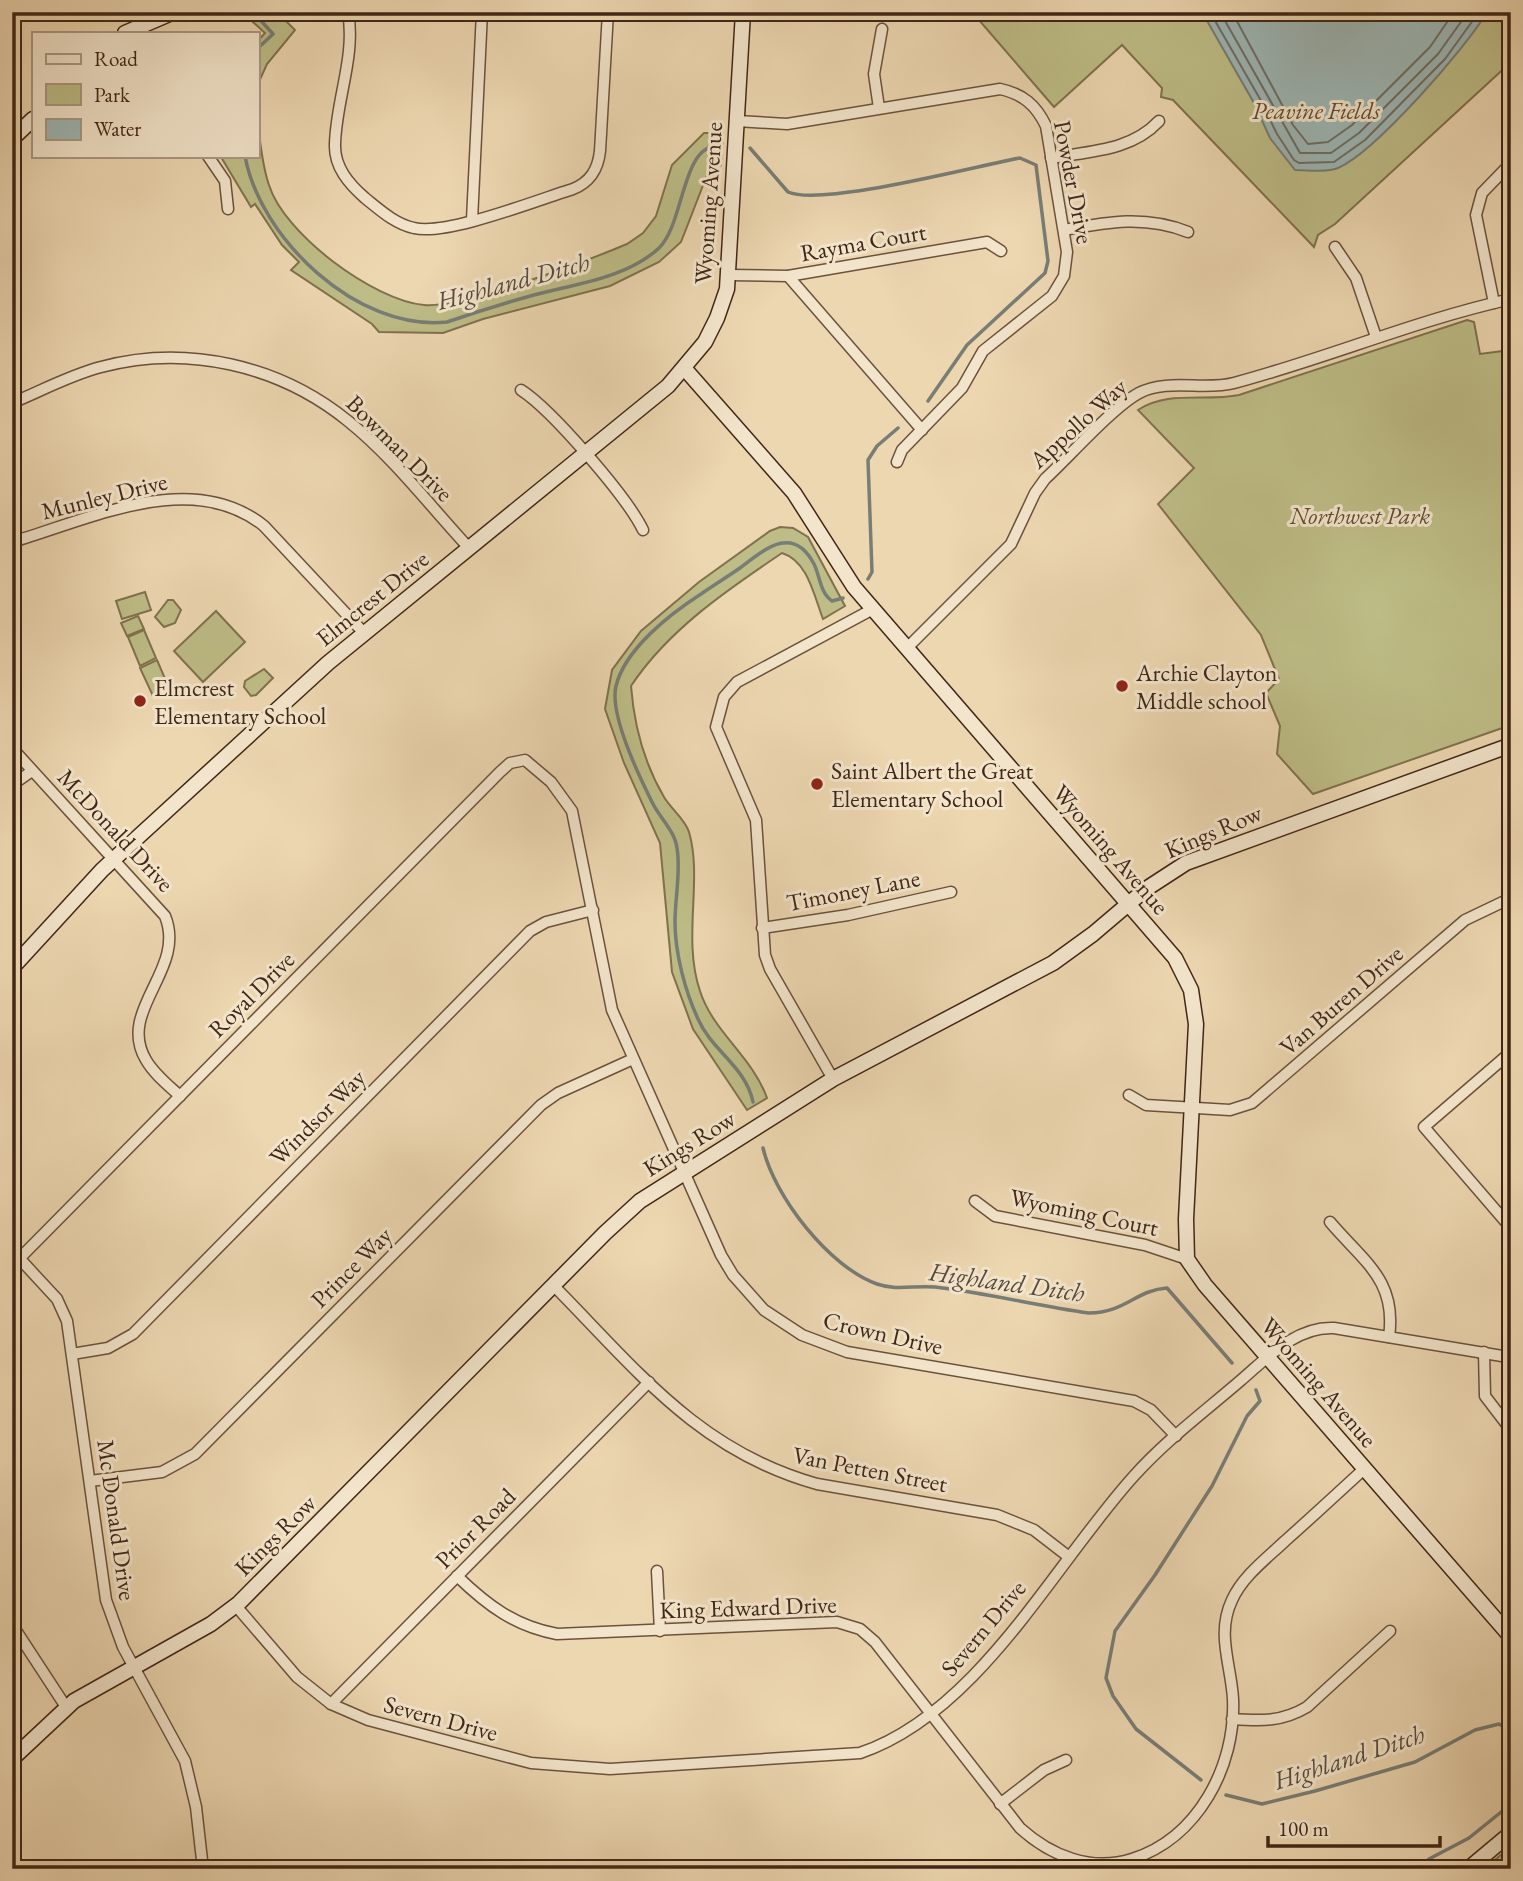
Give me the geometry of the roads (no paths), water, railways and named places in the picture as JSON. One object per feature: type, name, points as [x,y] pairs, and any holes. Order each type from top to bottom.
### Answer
[{"type":"street","points":[[127,32],[174,12]]},
{"type":"street","points":[[348,12],[349,48],[335,144],[341,170],[362,195],[406,226],[440,229],[573,189],[589,180],[595,172],[600,151],[608,12]]},
{"type":"street","points":[[472,220],[482,12]]},
{"type":"street","name":"Wyoming Avenue","points":[[743,12],[729,275],[714,326],[685,369],[803,505],[838,564],[873,609],[1175,958],[1191,990],[1196,1024],[1187,1259],[1205,1285],[1511,1637]]},
{"type":"street","points":[[879,108],[874,74],[882,29]]},
{"type":"street","name":"Powder Drive","points":[[737,121],[787,124],[988,90],[1013,92],[1024,97],[1041,115],[1051,158],[1068,263],[1060,286],[983,351],[962,388],[902,450],[897,461]]},
{"type":"street","points":[[12,139],[32,120]]},
{"type":"street","points":[[1051,158],[1125,145],[1148,133],[1159,121]]},
{"type":"street","points":[[209,158],[225,181],[228,209]]},
{"type":"street","points":[[1494,303],[1476,215],[1482,193],[1511,163]]},
{"type":"street","points":[[1063,230],[1135,220],[1170,225],[1188,232]]},
{"type":"street","name":"Rayma Court","points":[[729,275],[788,276],[987,242],[1001,251]]},
{"type":"street","points":[[1335,247],[1356,278],[1376,337]]},
{"type":"street","points":[[788,276],[922,430]]},
{"type":"street","name":"Appollo Way","points":[[907,648],[1006,551],[1019,530],[1035,493],[1045,480],[1129,400],[1140,393],[1164,386],[1196,388],[1234,383],[1447,313],[1511,299]]},
{"type":"street","name":"Bowman Drive","points":[[12,403],[79,374],[128,361],[183,358],[250,369],[303,391],[350,423],[469,548]]},
{"type":"street","name":"Elmcrest Drive","points":[[12,968],[63,909],[114,858],[364,633],[585,454],[685,369]]},
{"type":"street","points":[[521,390],[541,405],[585,454],[631,510],[643,530]]},
{"type":"street","name":"Munley Drive","points":[[12,542],[163,499],[191,498],[216,502],[244,513],[264,526],[364,633]]},
{"type":"street","points":[[833,1079],[769,969],[762,928],[757,820],[716,727],[720,706],[737,682],[873,609]]},
{"type":"street","name":"Kings Row","points":[[12,1759],[66,1707],[211,1624],[236,1606],[626,1212],[685,1172],[833,1079],[1053,963],[1162,877],[1200,856],[1511,745]]},
{"type":"street","name":"McDonald Drive","points":[[12,748],[161,909],[168,923],[171,944],[168,958],[144,1009],[138,1036],[146,1060],[180,1096]]},
{"type":"street","name":"Crown Drive","points":[[525,760],[551,782],[572,811],[612,1010],[720,1255],[733,1275],[764,1310],[802,1335],[847,1352],[1134,1401],[1157,1415],[1176,1436]]},
{"type":"street","name":"Royal Drive","points":[[16,1263],[500,772],[510,764],[525,760]]},
{"type":"street","points":[[12,785],[32,771]]},
{"type":"street","name":"Timoney Lane","points":[[762,928],[848,915],[951,892]]},
{"type":"street","name":"Van Buren Drive","points":[[1129,1095],[1146,1105],[1230,1110],[1252,1104],[1465,920],[1511,898]]},
{"type":"street","name":"Windsor Way","points":[[72,1354],[108,1348],[133,1334],[530,930],[546,922],[593,911]]},
{"type":"street","points":[[1510,1226],[1424,1128],[1511,1052]]},
{"type":"street","name":"Prince Way","points":[[90,1481],[162,1472],[195,1454],[541,1105],[558,1093],[633,1059]]},
{"type":"street","name":"Wyoming Court","points":[[975,1201],[995,1216],[1145,1245],[1187,1259]]},
{"type":"street","points":[[1330,1222],[1387,1290],[1392,1315],[1389,1337]]},
{"type":"street","name":"Mc Donald Drive","points":[[16,1263],[57,1299],[66,1321],[106,1600],[115,1629],[173,1734],[187,1769],[197,1807],[203,1869]]},
{"type":"street","name":"Van Petten Street","points":[[553,1285],[649,1382],[710,1436],[761,1465],[817,1484],[997,1515],[1034,1530],[1069,1557]]},
{"type":"street","name":"Severn Drive","points":[[236,1606],[297,1677],[331,1704],[368,1720],[531,1763],[590,1769],[842,1756],[879,1747],[930,1713],[978,1671],[1132,1478],[1267,1357],[1312,1329],[1334,1328],[1511,1355]]},
{"type":"street","points":[[1484,1352],[1485,1396],[1511,1430]]},
{"type":"street","name":"Prior Road","points":[[331,1704],[649,1382]]},
{"type":"street","name":"King Edward Drive","points":[[457,1576],[501,1614],[538,1630],[576,1635],[837,1622],[850,1624],[875,1642],[1020,1828],[1051,1851],[1084,1862],[1128,1865],[1174,1838],[1201,1807],[1221,1770],[1233,1720],[1223,1632],[1231,1602],[1248,1576],[1364,1469]]},
{"type":"street","points":[[657,1571],[660,1631]]},
{"type":"street","points":[[15,1629],[66,1707]]},
{"type":"street","points":[[1233,1720],[1265,1721],[1294,1715],[1307,1707],[1390,1631]]},
{"type":"street","points":[[1000,1804],[1044,1770],[1066,1760]]},
{"type":"street","points":[[1468,1869],[1511,1833]]},
{"type":"water","points":[[1202,12],[1487,12],[1440,73],[1374,142],[1338,168],[1317,171],[1295,170],[1270,138],[1254,103]]},
{"type":"waterway","name":"Highland Ditch","points":[[253,12],[273,34],[259,47]]},
{"type":"waterway","name":"Highland Ditch","points":[[246,158],[254,187],[270,218],[292,248],[318,274],[348,296],[380,312],[413,321],[447,322],[523,298],[600,279],[646,258],[659,248],[667,237],[697,159],[705,149],[717,146]]},
{"type":"waterway","name":"Highland Ditch","points":[[750,148],[788,192],[806,195],[865,190],[1020,158],[1036,165],[1048,261],[1045,273],[967,345],[928,401]]},
{"type":"waterway","name":"Highland Ditch","points":[[868,579],[872,572],[868,460],[877,446],[898,428]]},
{"type":"waterway","name":"Highland Ditch","points":[[753,1102],[743,1079],[704,1030],[689,996],[675,934],[678,866],[676,842],[652,802],[626,745],[617,713],[616,686],[629,659],[663,622],[759,554],[779,544],[797,545],[806,552],[828,598],[832,601],[843,598]]},
{"type":"waterway","name":"Highland Ditch","points":[[763,1148],[779,1187],[806,1228],[840,1262],[877,1284],[954,1290],[1089,1313],[1112,1309],[1147,1293],[1167,1288],[1232,1363]]},
{"type":"waterway","name":"Highland Ditch","points":[[1201,1780],[1136,1729],[1113,1696],[1106,1678],[1115,1631],[1155,1575],[1212,1486],[1247,1416],[1260,1401],[1256,1390]]},
{"type":"waterway","name":"Highland Ditch","points":[[1226,1795],[1262,1804],[1315,1791],[1415,1762],[1475,1730],[1499,1724],[1509,1730],[1511,1740]]},
{"type":"waterway","name":"Highland Ditch","points":[[1420,1869],[1429,1859],[1469,1838],[1511,1804]]},
{"type":"place","name":"Archie Clayton Middle school","points":[[1122,686]]},
{"type":"place","name":"Elmcrest Elementary School","points":[[140,701]]},
{"type":"place","name":"Saint Albert the Great Elementary School","points":[[817,784]]},
{"type":"park label","name":"Peavine Fields","points":[[1316,110]]},
{"type":"park label","name":"Northwest Park","points":[[1360,515]]}]
